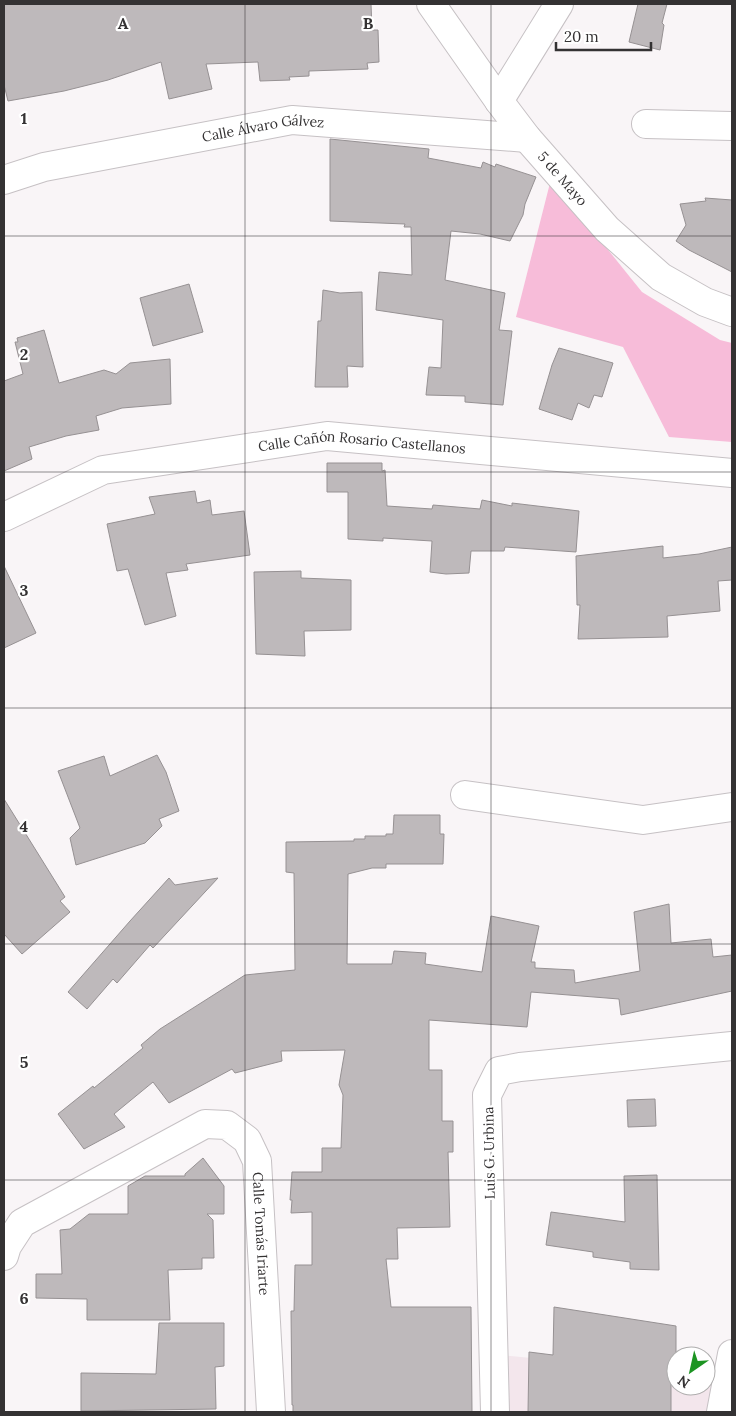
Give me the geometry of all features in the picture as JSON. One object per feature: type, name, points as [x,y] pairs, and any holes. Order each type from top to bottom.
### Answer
[{"type":"street","name":"5 de Mayo","points":[[431,4],[527,138],[607,229],[661,277],[705,302],[732,312]]},
{"type":"street","points":[[499,101],[559,4]]},
{"type":"street","name":"Calle Álvaro Gálvez","points":[[4,180],[44,167],[292,120],[527,138]]},
{"type":"street","points":[[646,124],[732,126]]},
{"type":"street","name":"Calle Cañón Rosario Castellanos","points":[[4,517],[103,470],[327,436],[732,473]]},
{"type":"street","points":[[465,795],[643,820],[732,807]]},
{"type":"street","name":"Luis G. Urbina","points":[[495,1412],[487,1095],[498,1071],[520,1067],[732,1046]]},
{"type":"street","name":"Calle Tomás Iriarte","points":[[4,1256],[7,1246],[22,1223],[205,1124],[227,1125],[247,1140],[257,1161],[271,1412]]},
{"type":"street","points":[[721,1412],[732,1354]]},
{"type":"shaded area","points":[[551,179],[642,292],[720,340],[732,343],[732,442],[669,437],[623,347],[516,317]]},
{"type":"shaded area","points":[[499,1355],[666,1371],[666,1396],[716,1396],[716,1376],[732,1378],[732,1412],[498,1412]]},
{"type":"building","points":[[4,4],[371,4],[372,30],[378,30],[379,62],[367,63],[368,69],[309,71],[309,76],[289,77],[290,80],[260,81],[258,62],[206,64],[212,89],[169,99],[161,62],[108,80],[64,91],[8,101],[4,85]]},
{"type":"building","points":[[638,4],[667,4],[662,23],[664,25],[660,50],[629,42]]},
{"type":"building","points":[[330,139],[429,149],[428,158],[481,168],[483,162],[495,167],[496,164],[536,177],[525,204],[523,215],[510,241],[480,234],[451,231],[445,280],[505,293],[499,330],[512,331],[503,405],[465,402],[465,396],[426,395],[429,367],[441,368],[443,320],[376,310],[379,272],[412,275],[411,227],[404,227],[405,224],[330,221]]},
{"type":"building","points":[[705,198],[732,200],[732,272],[689,250],[676,241],[686,225],[680,204],[706,201]]},
{"type":"building","points":[[189,284],[203,332],[153,346],[140,298]]},
{"type":"building","points":[[323,290],[340,293],[362,292],[363,367],[347,366],[348,387],[315,387],[318,321],[321,321]]},
{"type":"building","points":[[44,330],[59,383],[104,370],[116,374],[130,363],[170,359],[171,404],[122,408],[96,416],[99,430],[66,436],[29,447],[32,459],[4,471],[4,381],[23,374],[15,342],[18,342],[17,338]]},
{"type":"building","points":[[559,348],[613,363],[602,397],[594,395],[589,408],[578,403],[572,420],[539,409]]},
{"type":"building","points":[[327,463],[382,463],[382,471],[385,470],[387,506],[432,509],[433,505],[480,509],[482,500],[512,506],[512,503],[579,511],[576,552],[505,547],[504,551],[471,551],[469,573],[446,574],[430,572],[432,541],[383,538],[383,541],[348,539],[348,492],[327,492]]},
{"type":"building","points":[[195,491],[197,503],[210,500],[212,515],[244,511],[250,555],[186,564],[188,570],[166,573],[176,616],[145,625],[128,569],[117,571],[107,524],[155,514],[149,497]]},
{"type":"building","points":[[663,546],[663,558],[699,554],[732,547],[732,580],[718,581],[720,611],[667,616],[668,637],[578,639],[580,605],[577,605],[576,556]]},
{"type":"building","points":[[4,566],[36,633],[4,648]]},
{"type":"building","points":[[301,571],[301,578],[351,580],[351,630],[304,631],[305,656],[256,654],[254,572]]},
{"type":"building","points":[[157,755],[166,772],[179,811],[159,819],[162,826],[145,843],[76,865],[70,838],[80,828],[58,771],[104,756],[110,776]]},
{"type":"building","points":[[4,799],[65,897],[60,901],[70,912],[22,954],[4,934]]},
{"type":"building","points":[[394,815],[440,815],[440,834],[444,834],[443,864],[386,864],[386,868],[372,868],[348,874],[347,964],[392,964],[394,951],[426,953],[425,964],[482,972],[491,916],[539,926],[531,962],[535,962],[535,968],[574,970],[575,983],[640,971],[634,912],[669,904],[671,943],[711,939],[713,957],[732,955],[732,991],[621,1015],[619,999],[531,992],[527,1027],[429,1020],[429,1070],[442,1070],[442,1121],[453,1121],[453,1152],[448,1152],[450,1227],[397,1228],[398,1259],[386,1259],[391,1307],[471,1307],[472,1412],[293,1412],[291,1311],[294,1311],[295,1265],[312,1265],[312,1212],[291,1213],[292,1172],[322,1172],[322,1148],[341,1148],[343,1095],[339,1085],[345,1050],[281,1051],[282,1061],[235,1073],[232,1069],[169,1103],[153,1082],[114,1114],[125,1127],[84,1149],[58,1114],[93,1086],[94,1088],[143,1048],[141,1045],[160,1029],[245,975],[295,970],[294,873],[286,872],[286,842],[354,841],[354,839],[365,839],[365,836],[386,836],[386,834],[393,834]]},
{"type":"building","points":[[169,878],[175,885],[218,878],[153,948],[150,945],[117,983],[113,979],[87,1009],[68,992]]},
{"type":"building","points":[[655,1099],[656,1126],[628,1127],[627,1100]]},
{"type":"building","points":[[203,1158],[224,1186],[224,1214],[207,1214],[213,1220],[214,1258],[202,1258],[202,1269],[168,1270],[170,1320],[87,1320],[87,1299],[36,1298],[36,1274],[62,1274],[60,1230],[70,1229],[89,1214],[128,1214],[128,1186],[145,1176],[185,1176]]},
{"type":"building","points":[[657,1175],[659,1270],[630,1269],[630,1262],[593,1257],[593,1252],[546,1245],[551,1212],[625,1222],[624,1176]]},
{"type":"building","points":[[554,1307],[676,1326],[676,1346],[666,1346],[666,1396],[671,1396],[671,1412],[528,1412],[529,1352],[553,1355]]},
{"type":"building","points":[[159,1323],[224,1323],[224,1366],[215,1367],[216,1409],[81,1411],[81,1373],[156,1374]]}]
